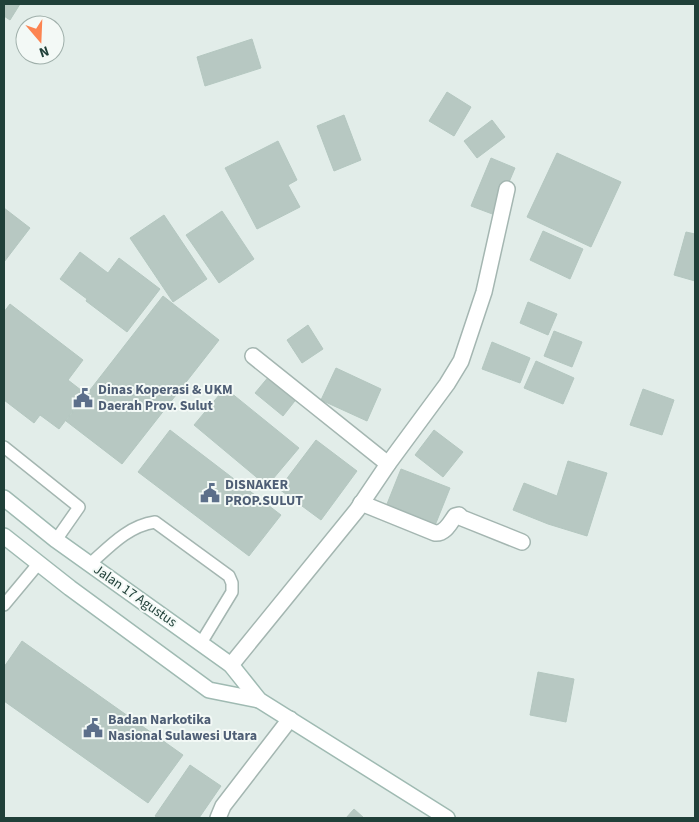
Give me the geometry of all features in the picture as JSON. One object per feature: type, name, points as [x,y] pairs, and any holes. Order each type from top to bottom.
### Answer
[{"type":"street","points":[[230,665],[361,503],[461,362],[484,292],[507,189]]},
{"type":"street","points":[[253,356],[388,464]]},
{"type":"street","name":"Jalan 17 Agustus","points":[[4,498],[56,540],[201,642],[230,665],[259,700],[447,818]]},
{"type":"street","points":[[361,503],[435,533],[444,531],[455,516],[459,516],[522,542]]},
{"type":"street","name":"Jalan 17 Agustus","points":[[4,536],[70,588],[209,690],[259,700]]},
{"type":"street","points":[[218,818],[223,806],[290,719]]},
{"type":"lane","points":[[4,448],[79,507],[56,540]]},
{"type":"lane","points":[[90,564],[129,531],[142,524],[156,522],[229,576],[232,583],[232,592],[201,642]]},
{"type":"lane","points":[[4,605],[39,563]]},
{"type":"building","points":[[4,4],[20,4],[10,20],[4,16]]},
{"type":"building","points":[[252,39],[261,68],[205,86],[197,57]]},
{"type":"building","points":[[447,92],[471,107],[454,136],[429,121]]},
{"type":"building","points":[[344,115],[361,160],[334,171],[317,126]]},
{"type":"building","points":[[492,120],[505,137],[477,158],[464,141]]},
{"type":"building","points":[[278,141],[297,180],[288,185],[300,207],[257,229],[225,168]]},
{"type":"building","points":[[557,153],[621,182],[591,247],[527,217]]},
{"type":"building","points":[[491,158],[515,168],[495,215],[471,206]]},
{"type":"building","points":[[4,208],[30,228],[4,262]]},
{"type":"building","points":[[222,211],[254,259],[219,283],[186,235]]},
{"type":"building","points":[[164,215],[207,279],[173,302],[130,238]]},
{"type":"building","points":[[543,231],[583,249],[570,279],[530,260]]},
{"type":"building","points":[[686,232],[695,234],[695,281],[674,275]]},
{"type":"building","points":[[80,252],[108,273],[119,258],[160,289],[127,332],[60,279]]},
{"type":"building","points":[[163,296],[219,340],[122,464],[66,421]]},
{"type":"building","points":[[528,302],[557,314],[548,335],[520,323]]},
{"type":"building","points":[[10,304],[83,360],[68,380],[86,394],[59,429],[40,415],[34,423],[4,400],[4,312]]},
{"type":"building","points":[[308,325],[323,349],[302,363],[287,340]]},
{"type":"building","points":[[554,331],[582,342],[572,367],[544,356]]},
{"type":"building","points":[[492,342],[530,358],[520,383],[482,369]]},
{"type":"building","points":[[536,361],[574,378],[563,404],[524,388]]},
{"type":"building","points":[[336,368],[381,389],[367,421],[321,400]]},
{"type":"building","points":[[270,375],[298,397],[283,416],[255,393]]},
{"type":"building","points":[[225,388],[299,448],[267,486],[194,425]]},
{"type":"building","points":[[643,389],[674,400],[662,435],[630,425]]},
{"type":"building","name":"DISNAKER PROP.SULUT","points":[[170,430],[281,515],[249,556],[138,472]]},
{"type":"building","points":[[434,430],[463,452],[443,477],[415,455]]},
{"type":"building","points":[[316,440],[357,471],[321,520],[279,489]]},
{"type":"building","points":[[568,461],[607,473],[587,536],[548,524],[513,510],[524,483],[557,496]]},
{"type":"building","points":[[401,469],[450,488],[434,528],[385,509]]},
{"type":"building","name":"Badan Narkotika Nasional Sulawesi Utara","points":[[22,641],[183,755],[148,803],[4,701],[4,667]]},
{"type":"building","points":[[538,672],[574,679],[566,722],[530,715]]},
{"type":"building","points":[[190,765],[221,786],[199,818],[159,818],[155,816]]},
{"type":"building","points":[[354,809],[364,818],[346,818]]},
{"type":"place","name":"Dinas Koperasi & UKM Daerah Prov. Sulut","points":[[83,398]]},
{"type":"place","name":"DISNAKER PROP.SULUT","points":[[210,493]]},
{"type":"place","name":"Badan Narkotika Nasional Sulawesi Utara","points":[[93,728]]}]
